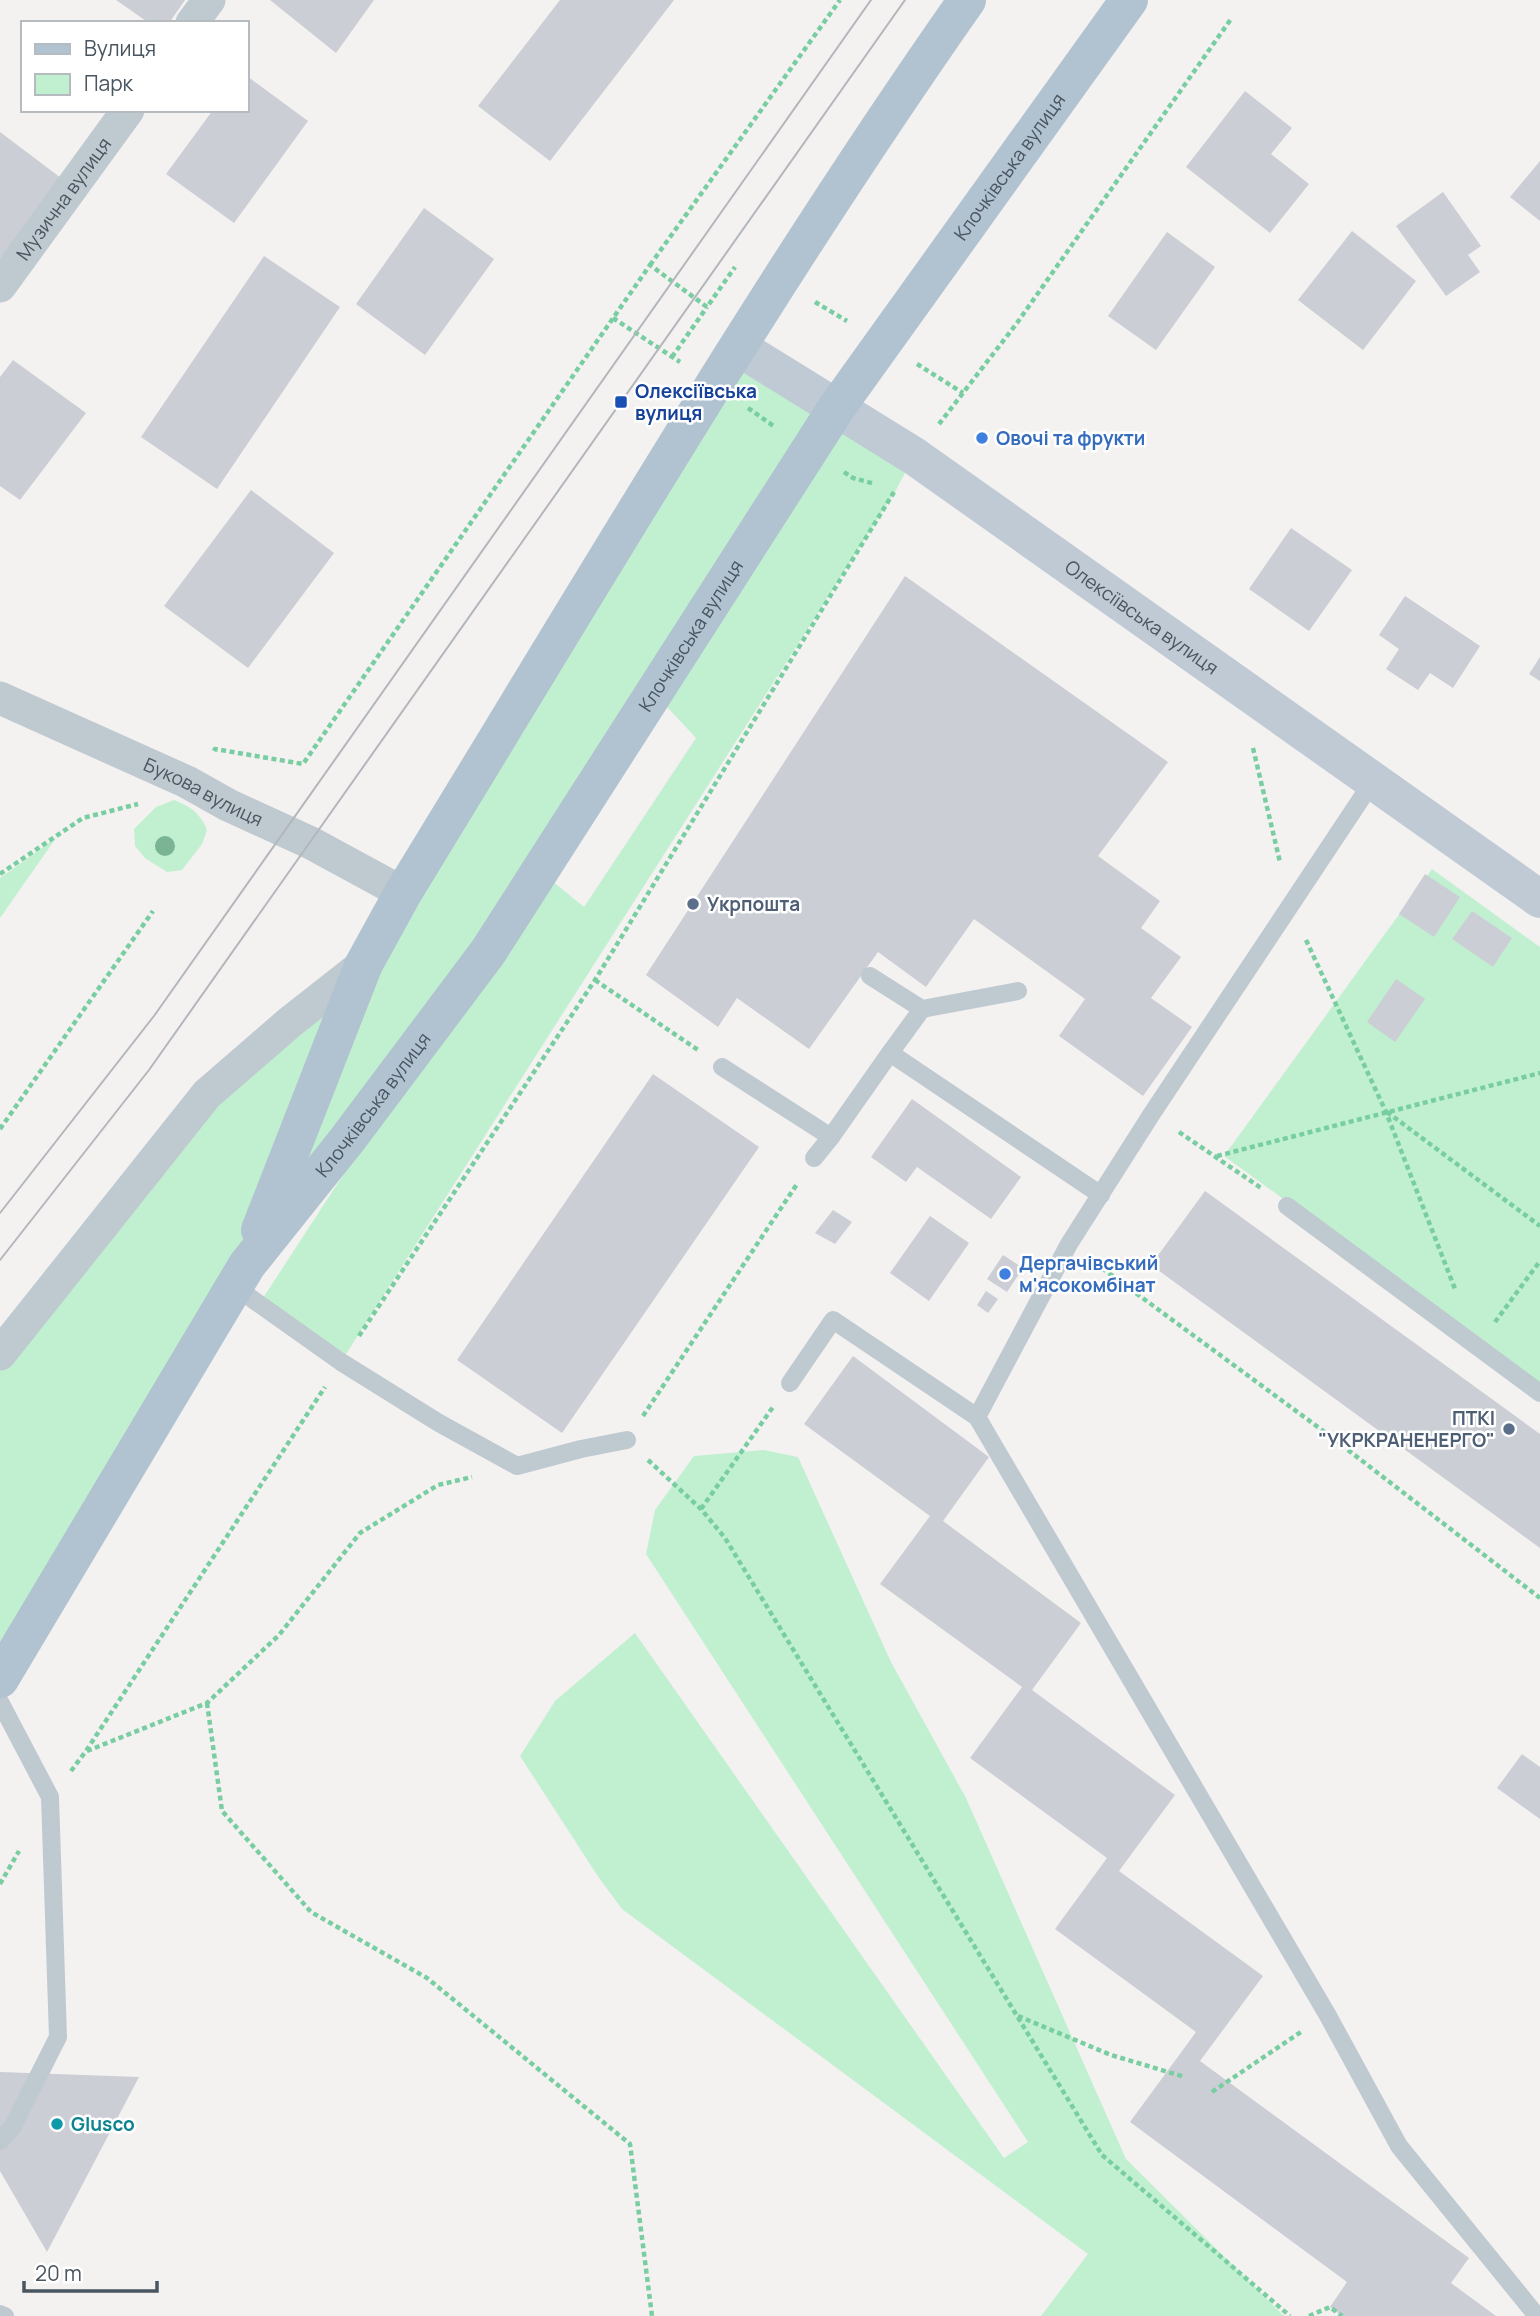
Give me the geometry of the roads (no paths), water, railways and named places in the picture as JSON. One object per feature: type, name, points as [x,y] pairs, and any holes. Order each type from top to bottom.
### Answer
[{"type":"main road","name":"Клочківська вулиця","points":[[240,1275],[364,964],[403,892],[738,346],[915,74],[967,0]]},
{"type":"main road","name":"Клочківська вулиця","points":[[0,1679],[240,1275],[347,1140],[488,952],[837,407],[1129,0]]},
{"type":"street","points":[[193,21],[209,0]]},
{"type":"street","name":"Музична вулиця","points":[[0,286],[127,112]]},
{"type":"street","name":"Олексіївська вулиця","points":[[738,346],[914,456],[1540,899]]},
{"type":"street","name":"Букова вулиця","points":[[0,698],[187,782],[403,892]]},
{"type":"street","name":"Клочківська вулиця","points":[[0,1354],[207,1094],[289,1023],[364,964]]},
{"type":"lane","points":[[977,1417],[1069,1244],[1151,1115],[1373,781]]},
{"type":"lane","points":[[870,976],[922,1009],[1018,991]]},
{"type":"lane","points":[[814,1158],[922,1009]]},
{"type":"lane","points":[[890,1053],[1101,1195]]},
{"type":"lane","points":[[722,1067],[831,1137]]},
{"type":"lane","points":[[1286,1206],[1540,1393]]},
{"type":"lane","points":[[240,1275],[341,1362],[439,1423],[517,1466],[627,1440]]},
{"type":"lane","points":[[790,1383],[833,1320],[977,1417],[1327,2014],[1399,2146],[1537,2316]]},
{"type":"lane","points":[[0,1702],[50,1797],[58,2037],[13,2126],[0,2141]]},
{"type":"lane","points":[[0,2314],[5,2316]]},
{"type":"tram line","points":[[0,1213],[154,1016],[871,0]]},
{"type":"tram line","points":[[0,1260],[149,1070],[905,0]]},
{"type":"place","name":"Олексіївська вулиця","points":[[621,402]]},
{"type":"place","name":"Овочі та фрукти","points":[[982,438]]},
{"type":"place","name":"Укрпошта","points":[[693,904]]},
{"type":"place","name":"Дергачівський м'ясокомбінат","points":[[1005,1274]]},
{"type":"place","name":"ПТКІ \"УКРКРАНЕНЕРГО\"","points":[[1509,1429]]},
{"type":"place","name":"Glusco","points":[[57,2124]]}]
